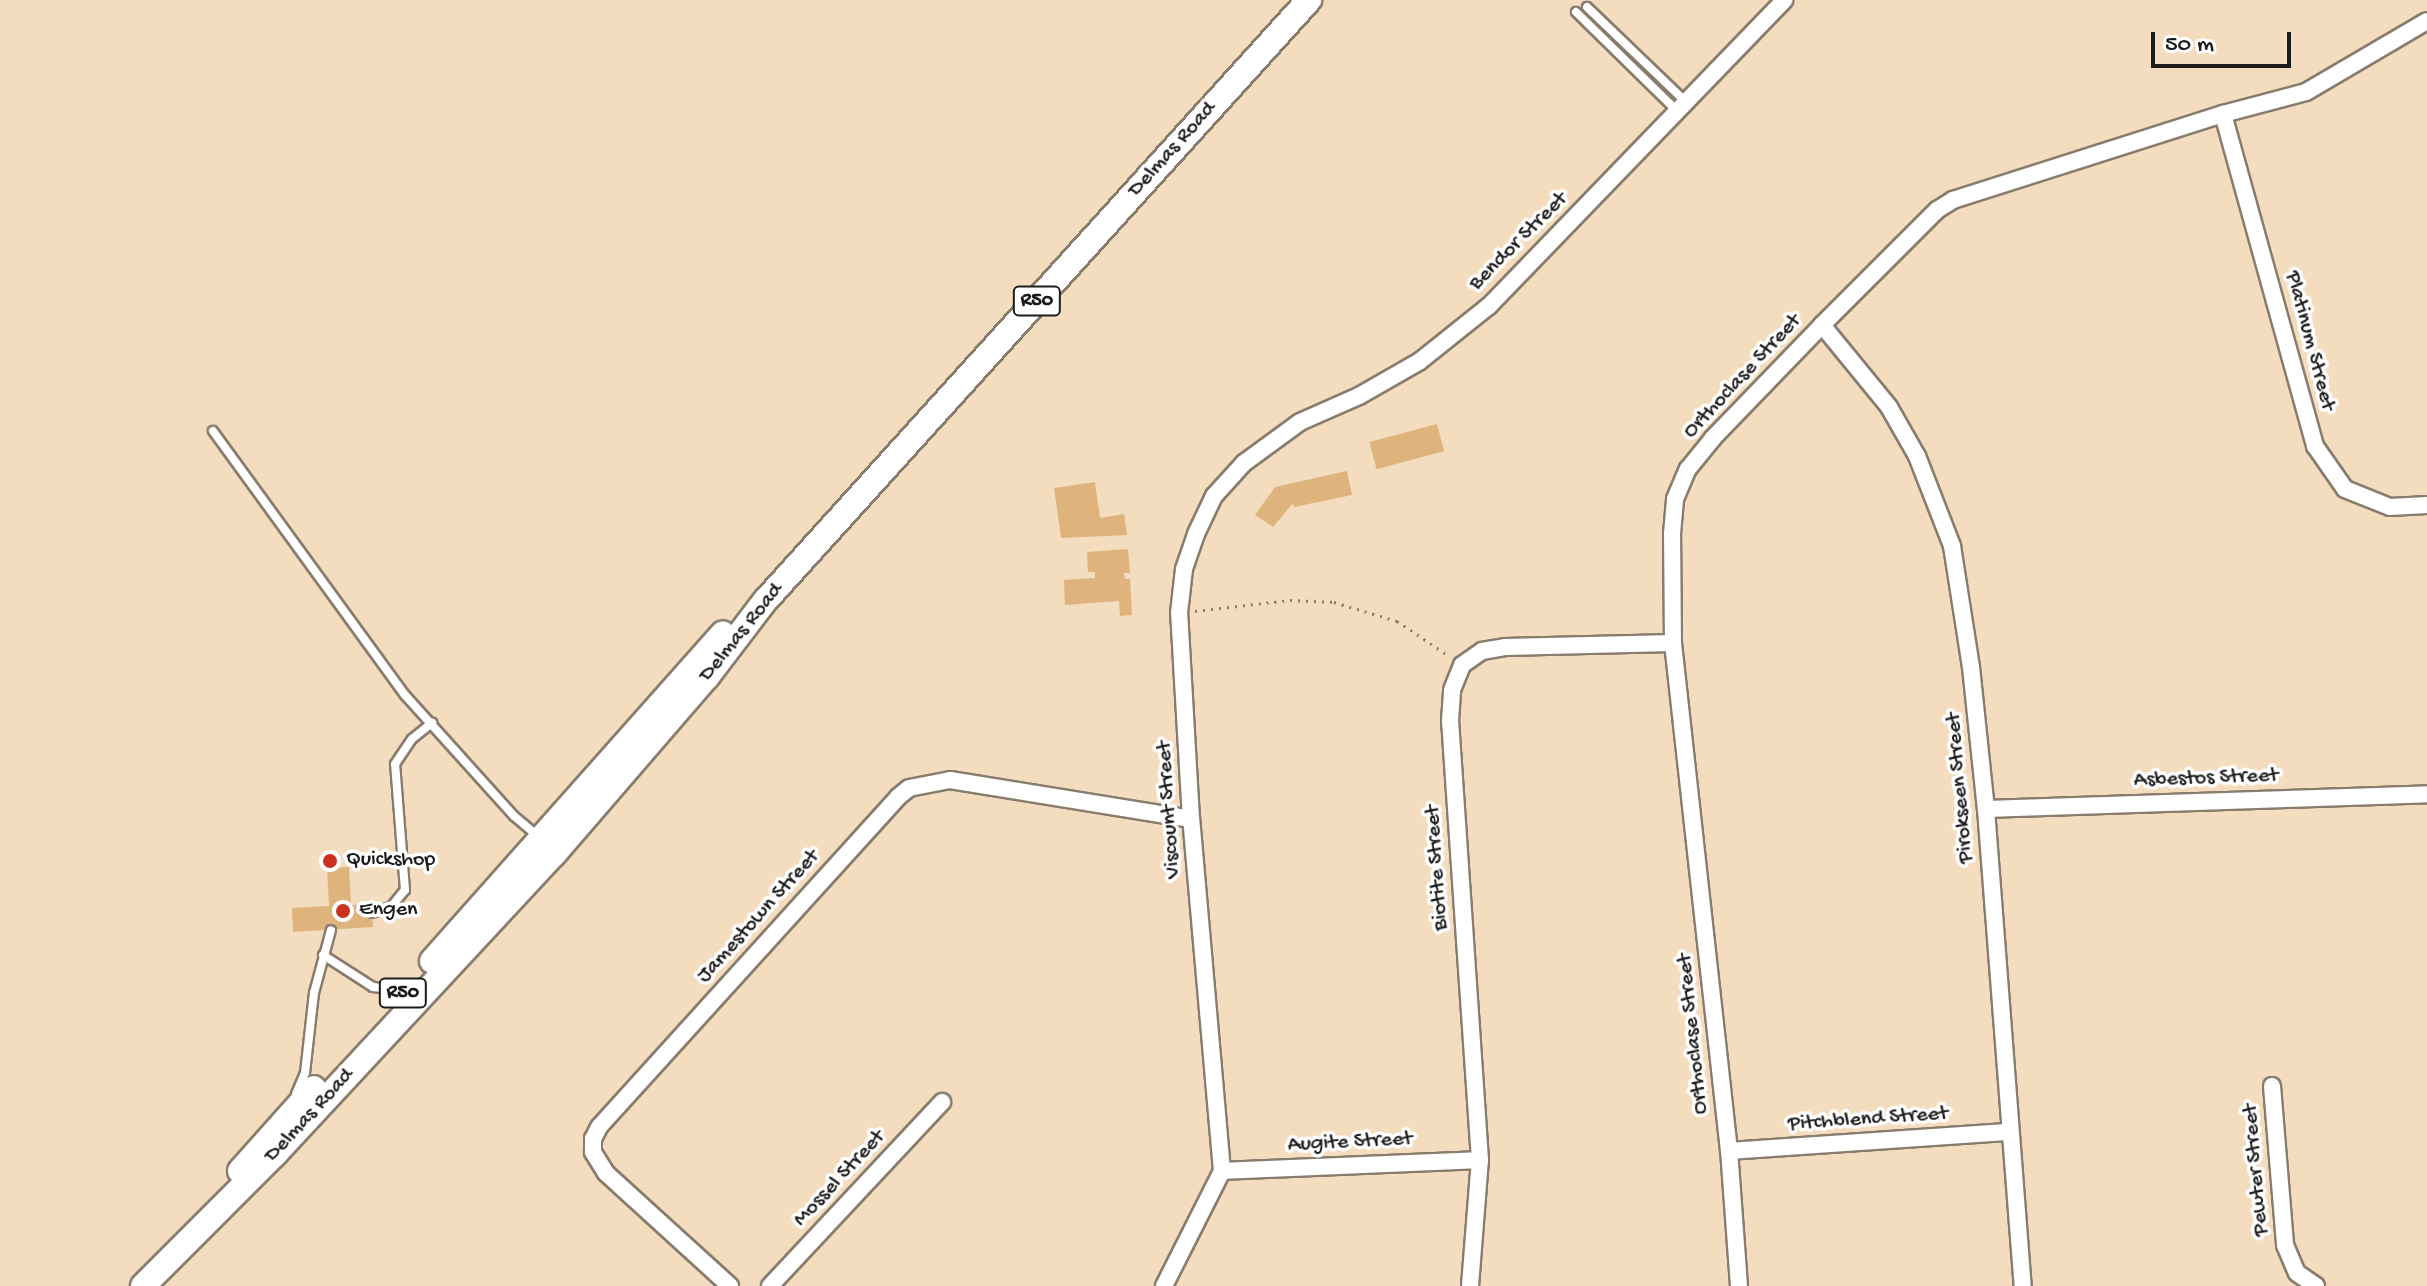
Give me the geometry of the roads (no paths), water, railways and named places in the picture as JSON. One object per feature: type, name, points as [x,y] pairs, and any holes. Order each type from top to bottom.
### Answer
[{"type":"main road","name":"Delmas Road","points":[[167,1259],[275,1154],[547,847],[696,662],[1060,266],[1297,0]]},
{"type":"main road","name":"Delmas Road","points":[[143,1286],[262,1144],[707,677],[765,601],[1309,0]]},
{"type":"street","name":"Bendor Street","points":[[1244,463],[1300,422],[1359,396],[1420,361],[1477,315],[1784,0]]},
{"type":"street","name":"Orthoclase Street","points":[[1739,1286],[1729,1151],[1673,643],[1672,534],[1675,499],[1688,469],[1713,438],[1822,325],[1937,210],[1953,200],[2223,114],[2306,92],[2427,21]]},
{"type":"street","name":"Platinum Street","points":[[2223,114],[2315,446],[2345,489],[2390,507],[2427,505]]},
{"type":"street","name":"Pirokseen Street","points":[[1822,325],[1889,407],[1937,502],[1952,546],[1963,602],[1986,809],[2023,1286]]},
{"type":"street","name":"Viscount Street","points":[[1222,1171],[1191,819],[1179,613],[1184,569],[1196,534],[1214,496],[1244,463]]},
{"type":"street","name":"Biotite Street","points":[[1470,1286],[1480,1160],[1450,721],[1452,690],[1462,665],[1482,651],[1505,647],[1673,643]]},
{"type":"street","name":"Jamestown Street","points":[[730,1286],[606,1173],[593,1152],[593,1139],[599,1127],[898,797],[909,788],[950,780],[1191,819]]},
{"type":"street","name":"Asbestos Street","points":[[1986,809],[2427,794]]},
{"type":"street","name":"Pewter Street","points":[[2272,1086],[2285,1245],[2297,1273],[2316,1286]]},
{"type":"street","name":"Mossel Street","points":[[770,1286],[942,1102]]},
{"type":"street","name":"Pitchblend Street","points":[[1729,1151],[2009,1132]]},
{"type":"street","name":"Augite Street","points":[[1222,1171],[1480,1160]]},
{"type":"street","points":[[1164,1286],[1222,1171]]},
{"type":"lane","points":[[1587,7],[1681,106]]},
{"type":"lane","points":[[1576,12],[1681,106]]},
{"type":"lane","points":[[213,431],[405,695],[514,816],[547,847]]},
{"type":"lane","points":[[372,913],[391,907],[405,890],[395,764],[412,739],[432,723]]},
{"type":"lane","points":[[262,1144],[297,1092],[305,1073],[314,993],[331,930]]},
{"type":"lane","points":[[323,955],[373,987],[405,991]]},
{"type":"place","name":"Quickshop","points":[[330,861]]},
{"type":"place","name":"Engen","points":[[343,911]]}]
